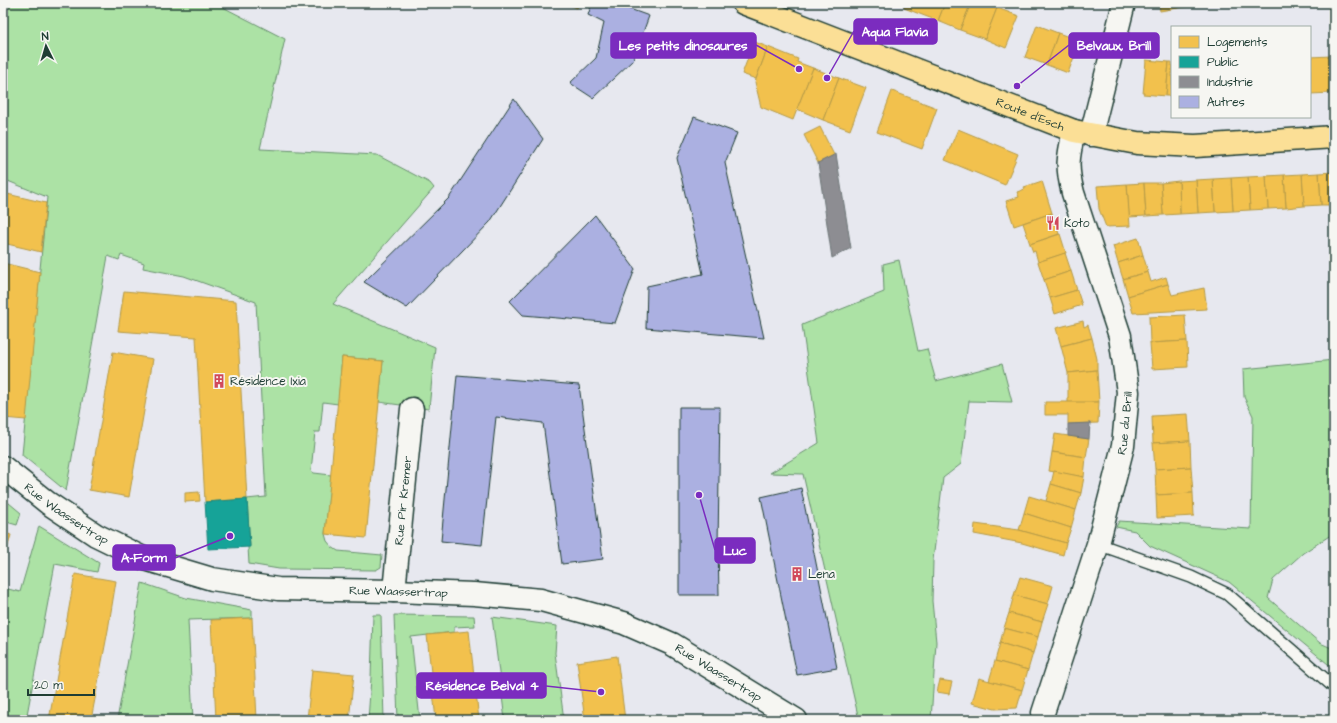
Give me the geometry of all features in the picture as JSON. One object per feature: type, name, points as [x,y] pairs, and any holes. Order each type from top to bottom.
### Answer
[{"type":"main road","name":"Route d'Esch","points":[[744,3],[774,9],[1082,133],[1137,143],[1195,146],[1334,137]]},
{"type":"street","name":"Rue du Brill","points":[[1044,713],[1098,544],[1123,446],[1128,392],[1120,336],[1068,174],[1068,157],[1082,133],[1124,3]]},
{"type":"street","name":"Rue Pir Kremer","points":[[394,591],[412,409]]},
{"type":"street","name":"Rue Waassertrap","points":[[3,467],[48,503],[96,535],[145,559],[212,579],[278,589],[474,594],[541,600],[624,623],[672,644],[796,720]]},
{"type":"lane","points":[[1098,544],[1191,577],[1227,594],[1334,687]]},
{"type":"green space","points":[[3,3],[215,3],[285,39],[260,149],[377,155],[430,183],[434,188],[333,304],[435,347],[429,409],[379,402],[383,361],[342,357],[338,404],[323,402],[320,432],[315,432],[311,471],[314,473],[331,475],[325,534],[327,541],[338,551],[382,555],[381,567],[376,570],[279,569],[249,564],[248,547],[250,546],[247,499],[266,497],[256,302],[184,276],[143,268],[144,263],[121,255],[119,260],[108,256],[66,491],[22,455],[47,197],[3,179]]},
{"type":"green space","points":[[899,260],[918,351],[927,349],[936,381],[1002,364],[1012,402],[969,401],[961,464],[943,478],[933,560],[932,601],[936,642],[931,720],[859,720],[803,474],[770,473],[819,443],[802,325],[884,292],[883,264]]},
{"type":"green space","points":[[1334,360],[1334,533],[1303,553],[1273,580],[1268,598],[1320,643],[1334,649],[1334,669],[1229,582],[1150,546],[1135,531],[1116,527],[1119,521],[1251,529],[1253,416],[1244,397],[1243,369]]},
{"type":"green space","points":[[3,498],[21,513],[17,525],[3,521]]},
{"type":"green space","points":[[39,526],[99,563],[97,572],[55,564],[26,720],[3,720],[3,590],[4,588],[20,592]]},
{"type":"green space","points":[[142,583],[186,598],[252,610],[252,618],[188,620],[193,720],[117,720]]},
{"type":"green space","points":[[373,615],[381,615],[384,720],[368,720]]},
{"type":"green space","points":[[394,615],[474,616],[475,626],[454,627],[454,632],[411,637],[420,720],[398,720]]},
{"type":"green space","points":[[492,617],[557,626],[555,653],[564,720],[505,720]]},
{"type":"building: Logements","points":[[565,3],[580,3],[577,8]]},
{"type":"building: Logements","points":[[906,3],[945,3],[938,21],[904,8]]},
{"type":"building: Logements","points":[[945,3],[971,3],[960,30],[938,21]]},
{"type":"building: Logements","points":[[971,3],[999,3],[985,39],[960,30]]},
{"type":"building: Logements","points":[[1159,3],[1184,3],[1184,7],[1160,11]]},
{"type":"building: Logements","points":[[1184,3],[1209,3],[1184,7]]},
{"type":"building: Logements","points":[[997,8],[1019,16],[1006,48],[985,39]]},
{"type":"building: Logements","points":[[1037,25],[1058,33],[1047,65],[1025,57]]},
{"type":"building: Logements","points":[[1058,33],[1080,41],[1068,73],[1047,65]]},
{"type":"building: Logements","points":[[744,38],[768,47],[756,79],[742,74],[748,58],[737,54]]},
{"type":"building: Logements","points":[[768,47],[798,59],[797,62],[813,68],[793,120],[761,107],[755,82]]},
{"type":"building: Logements","points":[[1331,56],[1333,93],[1311,94],[1311,57]]},
{"type":"building: Logements","points":[[1146,60],[1169,62],[1166,96],[1143,94]]},
{"type":"building: Logements","points":[[1169,62],[1171,62],[1171,96],[1166,96]]},
{"type":"building: Logements","points":[[813,68],[839,78],[823,120],[797,109]]},
{"type":"building: Logements","points":[[839,78],[866,88],[850,130],[823,120]]},
{"type":"building: Logements","points":[[892,91],[937,108],[922,149],[877,132]]},
{"type":"building: Logements","points":[[820,127],[834,155],[818,163],[804,135]]},
{"type":"building: Logements","points":[[958,129],[1018,154],[1005,185],[945,160]]},
{"type":"building: Logements","points":[[1334,172],[1334,205],[1321,205],[1319,173]]},
{"type":"building: Logements","points":[[1319,173],[1321,205],[1304,206],[1302,174]]},
{"type":"building: Logements","points":[[1302,174],[1304,206],[1286,208],[1284,175]]},
{"type":"building: Logements","points":[[1284,175],[1286,208],[1268,209],[1266,176]]},
{"type":"building: Logements","points":[[1266,176],[1268,209],[1250,210],[1248,177]]},
{"type":"building: Logements","points":[[1248,177],[1250,210],[1233,211],[1231,178]]},
{"type":"building: Logements","points":[[1231,178],[1233,211],[1215,212],[1213,179]]},
{"type":"building: Logements","points":[[1213,179],[1215,212],[1198,213],[1196,180]]},
{"type":"building: Logements","points":[[1196,180],[1198,213],[1180,214],[1179,181]]},
{"type":"building: Logements","points":[[1042,181],[1052,213],[1014,226],[1006,201],[1019,197],[1017,192],[1025,189],[1024,187]]},
{"type":"building: Logements","points":[[1179,181],[1180,214],[1163,215],[1161,183]]},
{"type":"building: Logements","points":[[1144,183],[1146,216],[1129,217],[1127,184]]},
{"type":"building: Logements","points":[[1144,183],[1161,183],[1163,215],[1146,216]]},
{"type":"building: Logements","points":[[1127,184],[1130,226],[1106,227],[1099,209],[1097,186]]},
{"type":"building: Logements","points":[[3,193],[46,203],[41,252],[3,243]]},
{"type":"building: Logements","points":[[1052,213],[1059,234],[1030,244],[1023,223]]},
{"type":"building: Logements","points":[[1060,234],[1066,253],[1038,262],[1035,251],[1033,252],[1030,244]]},
{"type":"building: Logements","points":[[1138,238],[1143,255],[1118,263],[1113,246]]},
{"type":"building: Logements","points":[[1065,253],[1071,271],[1044,280],[1038,262]]},
{"type":"building: Logements","points":[[1143,255],[1148,272],[1123,279],[1118,263]]},
{"type":"building: Logements","points":[[3,263],[40,272],[26,420],[3,418]]},
{"type":"building: Logements","points":[[1071,271],[1077,290],[1050,298],[1044,280]]},
{"type":"building: Logements","points":[[1148,272],[1151,282],[1166,277],[1168,284],[1128,296],[1123,279]]},
{"type":"building: Logements","points":[[1168,284],[1172,295],[1204,288],[1207,309],[1133,313],[1128,296]]},
{"type":"building: Logements","points":[[1077,290],[1082,305],[1055,314],[1050,298]]},
{"type":"building: Logements","name":"Résidence Ixia","points":[[124,291],[236,301],[247,499],[205,502],[196,337],[118,331]]},
{"type":"building: Logements","points":[[1185,315],[1187,341],[1150,343],[1149,317]]},
{"type":"building: Logements","points":[[1083,321],[1084,327],[1088,325],[1092,338],[1061,346],[1056,328]]},
{"type":"building: Logements","points":[[1092,338],[1097,359],[1097,370],[1068,373],[1061,346]]},
{"type":"building: Logements","points":[[1187,341],[1188,367],[1152,369],[1150,343]]},
{"type":"building: Logements","points":[[113,352],[153,359],[129,497],[89,490]]},
{"type":"building: Logements","points":[[342,357],[383,361],[366,538],[325,534]]},
{"type":"building: Logements","points":[[1097,370],[1099,402],[1068,403],[1068,373]]},
{"type":"building: Logements","points":[[1045,402],[1099,402],[1098,423],[1068,424],[1068,415],[1045,415]]},
{"type":"building: Logements","points":[[1188,414],[1190,441],[1153,443],[1152,416]]},
{"type":"building: Logements","points":[[1055,434],[1089,439],[1086,457],[1052,452]]},
{"type":"building: Logements","points":[[1190,441],[1191,467],[1155,469],[1153,443]]},
{"type":"building: Logements","points":[[1052,452],[1086,457],[1084,477],[1049,471]]},
{"type":"building: Logements","points":[[1191,467],[1193,493],[1156,495],[1155,469]]},
{"type":"building: Logements","points":[[1054,471],[1084,477],[1081,493],[1051,484]]},
{"type":"building: Logements","points":[[1051,484],[1081,493],[1076,510],[1046,501]]},
{"type":"building: Logements","points":[[199,492],[200,501],[185,502],[185,493]]},
{"type":"building: Logements","points":[[1193,493],[1194,516],[1157,518],[1156,495]]},
{"type":"building: Logements","points":[[1029,496],[1076,510],[1071,528],[1024,513]]},
{"type":"building: Logements","points":[[1024,513],[1071,528],[1066,543],[1019,530]]},
{"type":"building: Logements","points":[[975,524],[1019,530],[1066,543],[1063,555],[1022,543],[974,534]]},
{"type":"building: Logements","points":[[3,532],[11,535],[3,563]]},
{"type":"building: Logements","points":[[75,574],[116,581],[108,630],[91,720],[49,720]]},
{"type":"building: Logements","points":[[1020,577],[1053,586],[1048,604],[1014,595]]},
{"type":"building: Logements","points":[[1014,595],[1048,604],[1042,622],[1009,613]]},
{"type":"building: Logements","points":[[1009,613],[1042,622],[1038,637],[1004,628]]},
{"type":"building: Logements","points":[[252,618],[257,720],[216,720],[211,620]]},
{"type":"building: Logements","points":[[1004,628],[1038,637],[1033,653],[1000,643]]},
{"type":"building: Logements","points":[[469,631],[479,720],[436,720],[427,635]]},
{"type":"building: Logements","points":[[1000,643],[1033,653],[1028,670],[995,661]]},
{"type":"building: Logements","points":[[617,656],[625,720],[585,720],[577,662]]},
{"type":"building: Logements","points":[[995,661],[1028,670],[1022,690],[989,681]]},
{"type":"building: Logements","points":[[312,670],[354,674],[349,720],[307,720]]},
{"type":"building: Logements","points":[[979,678],[1022,690],[1017,708],[995,709],[972,703]]},
{"type":"building: Logements","points":[[940,680],[952,682],[949,694],[937,692]]},
{"type":"building: Public","points":[[247,499],[250,547],[208,549],[205,502]]},
{"type":"building: Industrie","points":[[836,154],[851,248],[832,258],[818,163]]},
{"type":"building: Industrie","points":[[1090,423],[1089,439],[1068,436],[1068,424]]},
{"type":"building: Autres","points":[[592,3],[613,3],[649,16],[633,60],[593,98],[570,83],[596,58],[604,23],[588,15]]},
{"type":"building: Autres","points":[[514,99],[543,139],[490,222],[407,308],[364,282],[449,198]]},
{"type":"building: Autres","points":[[694,117],[737,133],[725,163],[764,338],[646,328],[647,286],[703,274],[677,158]]},
{"type":"building: Autres","points":[[595,215],[635,269],[615,323],[523,315],[510,301]]},
{"type":"building: Autres","points":[[457,375],[579,385],[603,559],[562,564],[543,423],[496,417],[482,545],[441,541]]},
{"type":"building: Autres","points":[[679,407],[720,407],[718,546],[719,595],[679,595]]},
{"type":"building: Autres","name":"Lena","points":[[801,488],[837,668],[797,675],[761,497]]},
{"type":"place","name":"Les petits dinosaures","points":[[799,69]]},
{"type":"place","name":"Aqua Flavia","points":[[827,78]]},
{"type":"place","name":"Belvaux, Brill","points":[[1017,86]]},
{"type":"place","name":"Koto","points":[[1053,223]]},
{"type":"place","name":"Résidence Ixia","points":[[219,381]]},
{"type":"place","name":"Luc","points":[[699,495]]},
{"type":"place","name":"A-Form","points":[[230,536]]},
{"type":"place","name":"Lena","points":[[797,574]]},
{"type":"place","name":"Résidence Belval 4","points":[[601,692]]}]
